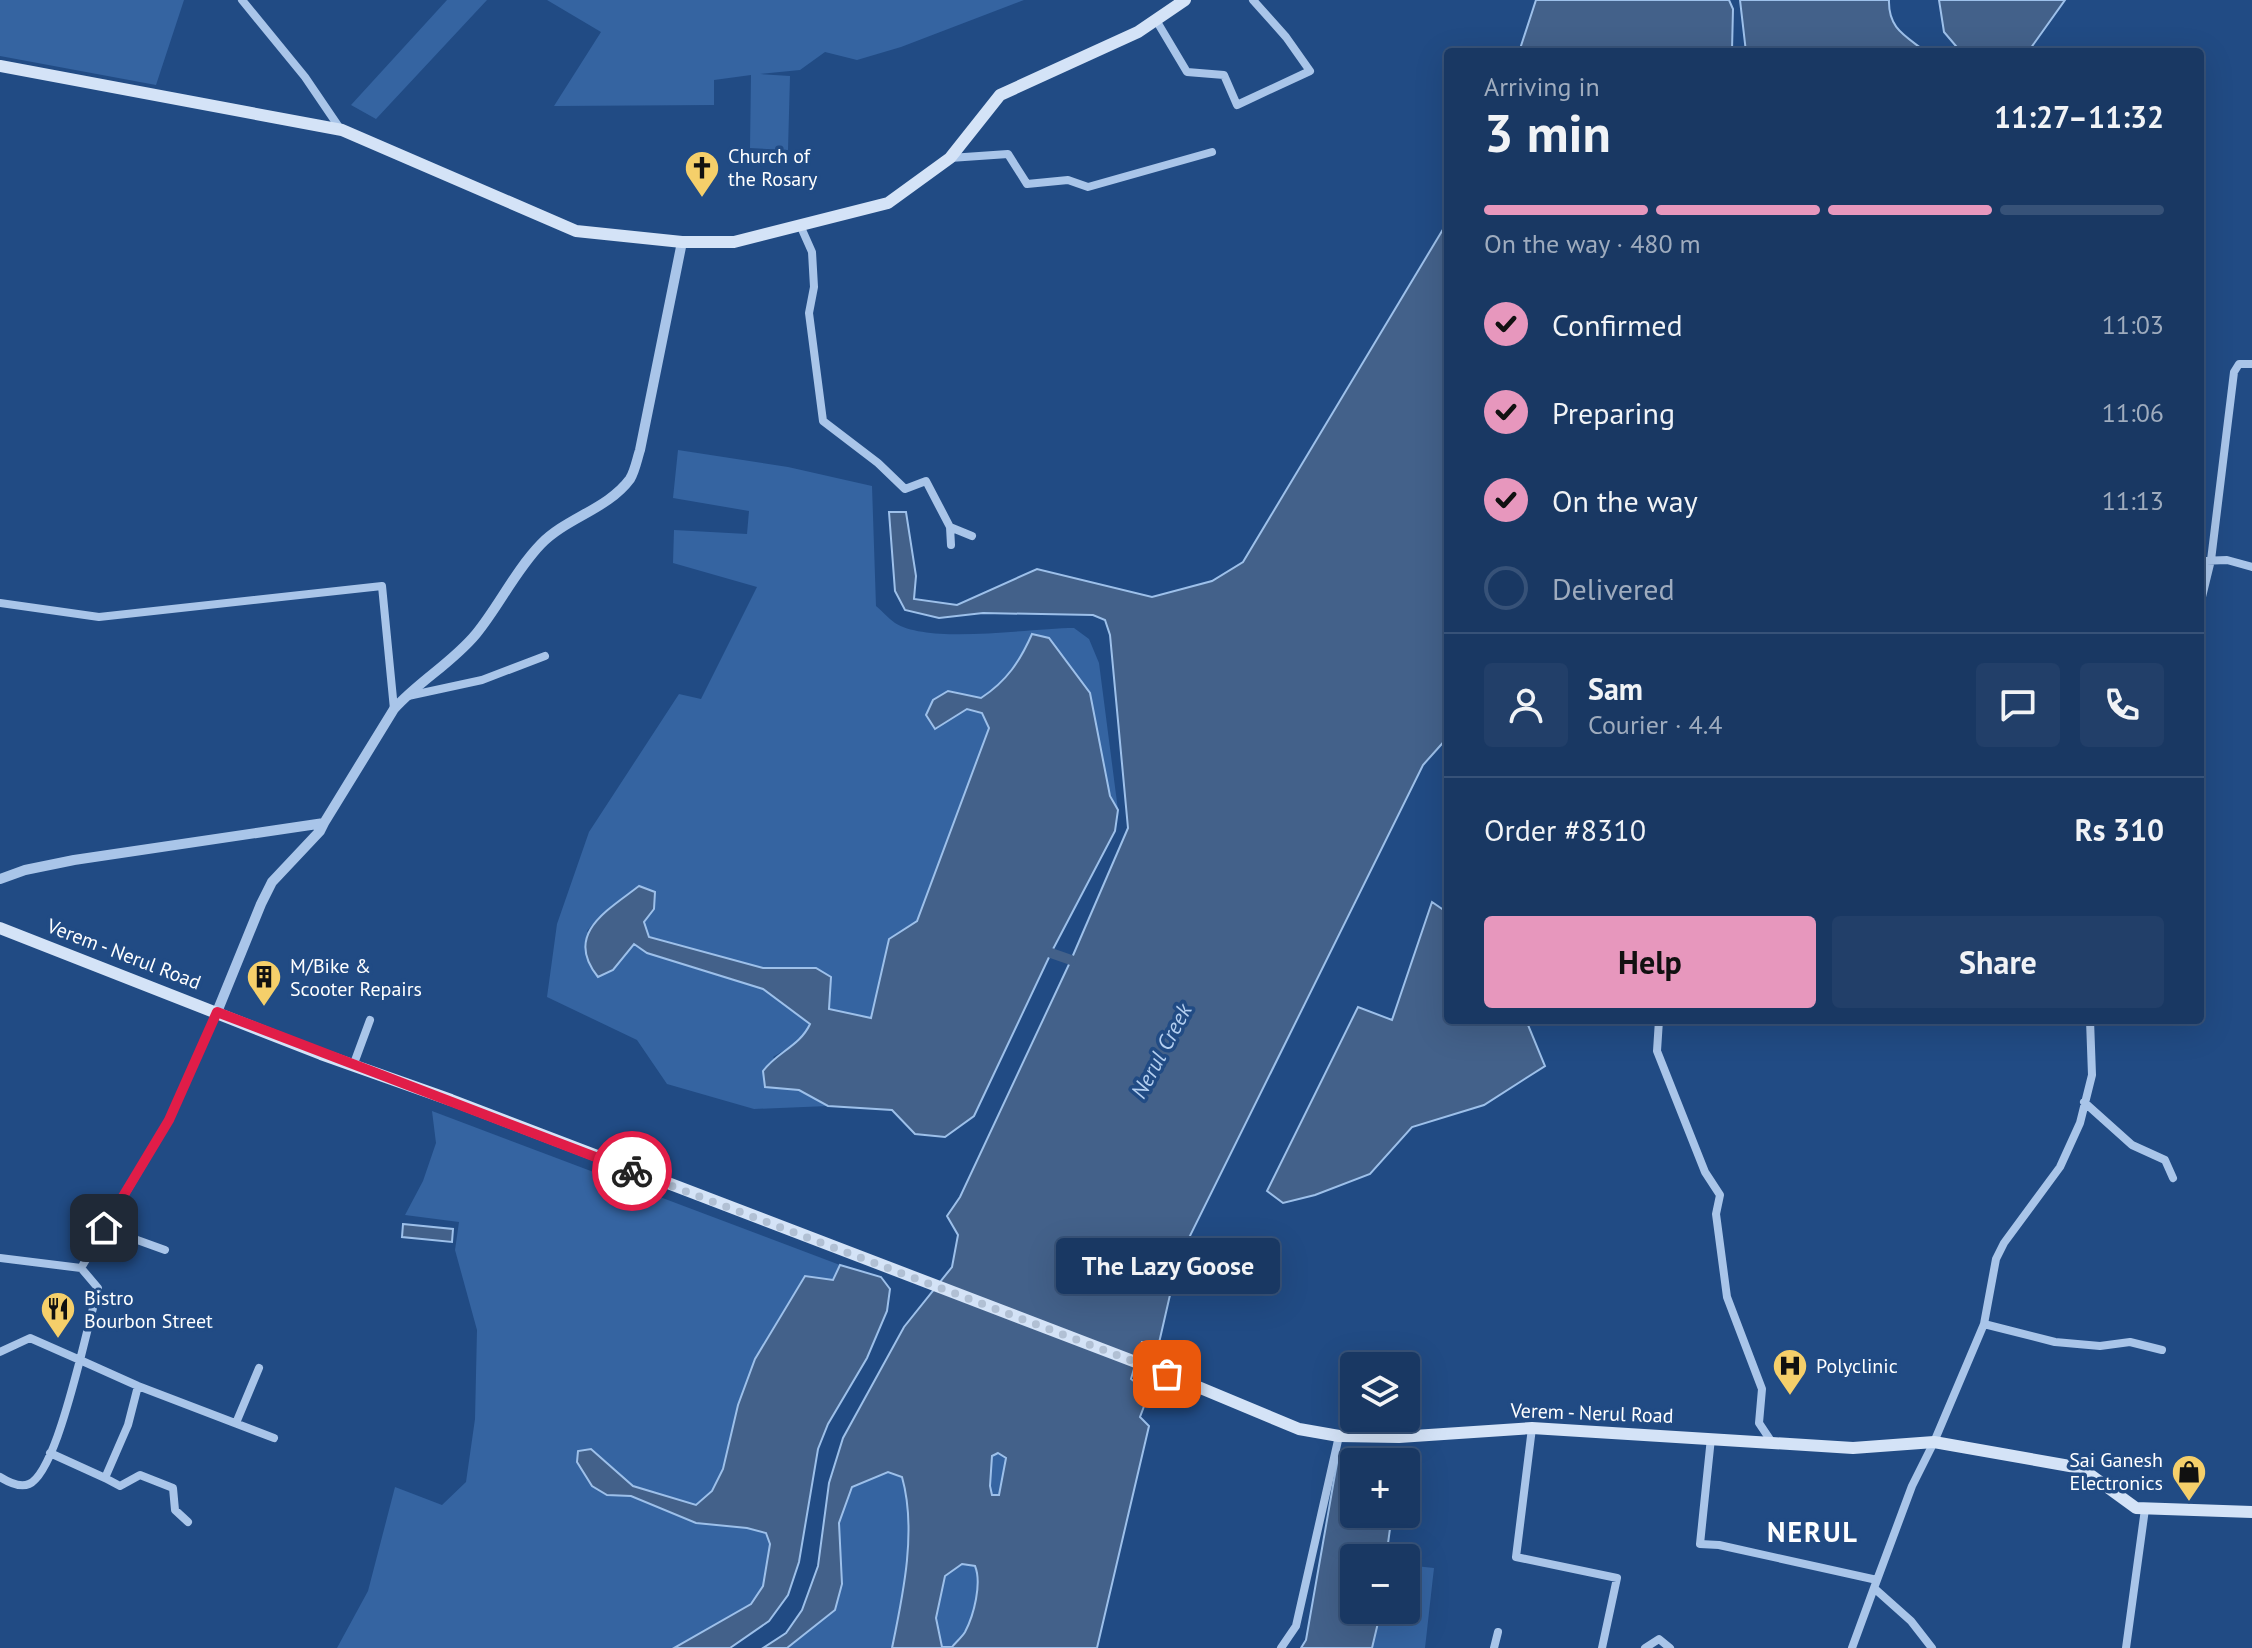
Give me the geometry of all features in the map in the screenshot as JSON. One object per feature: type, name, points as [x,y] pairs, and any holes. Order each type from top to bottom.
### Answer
[{"type":"main road","points":[[0,66],[342,130],[576,231],[682,242],[734,242],[888,203],[950,158],[1000,95],[1138,32],[1185,0]]},
{"type":"main road","name":"Verem - Nerul Road","points":[[0,928],[353,1066],[1167,1374],[1299,1429],[1339,1436],[1399,1437],[1532,1428],[1853,1448],[1934,1442],[2081,1468],[2136,1508],[2252,1512]]},
{"type":"street","points":[[242,0],[305,77],[342,130]]},
{"type":"street","points":[[1156,20],[1187,72],[1224,75],[1237,105],[1310,71],[1286,37],[1253,0]]},
{"type":"street","points":[[950,158],[1008,154],[1027,184],[1068,180],[1088,187],[1212,152]]},
{"type":"street","points":[[800,225],[812,252],[814,287],[809,313],[823,421],[878,463],[905,489],[926,481],[950,527],[951,545]]},
{"type":"street","points":[[81,1268],[169,1120],[272,882],[320,831],[394,709],[468,643],[532,554],[549,536],[599,505],[630,479],[640,450],[682,242]]},
{"type":"street","points":[[2204,589],[2211,560],[2234,372],[2239,364],[2252,364]]},
{"type":"street","points":[[950,527],[972,536]]},
{"type":"street","points":[[2204,561],[2227,560],[2252,567]]},
{"type":"street","points":[[0,603],[99,617],[382,586],[394,709]]},
{"type":"street","points":[[405,697],[482,680],[545,656]]},
{"type":"street","points":[[0,879],[25,870],[74,860],[324,823]]},
{"type":"street","points":[[353,1066],[370,1020]]},
{"type":"street","points":[[1659,1024],[1657,1051],[1705,1172],[1720,1195],[1716,1214],[1727,1297],[1762,1389],[1759,1423],[1771,1441]]},
{"type":"street","points":[[1852,1648],[1912,1486],[1984,1324],[1996,1259],[2004,1243],[2060,1167],[2080,1123],[2092,1075],[2090,1024]]},
{"type":"street","points":[[2084,1102],[2132,1145],[2165,1160],[2173,1178]]},
{"type":"street","points":[[104,1228],[165,1250]]},
{"type":"street","points":[[0,1258],[81,1268],[98,1288],[64,1419],[42,1472],[32,1483],[22,1486],[0,1477]]},
{"type":"street","points":[[1984,1324],[2055,1342],[2100,1346],[2130,1342],[2162,1350]]},
{"type":"street","points":[[0,1352],[30,1338],[138,1386],[274,1438]]},
{"type":"street","points":[[236,1423],[259,1368]]},
{"type":"street","points":[[105,1478],[128,1425],[138,1386]]},
{"type":"street","points":[[1532,1428],[1516,1557],[1617,1578],[1602,1648]]},
{"type":"street","points":[[1281,1648],[1296,1626],[1339,1436]]},
{"type":"street","points":[[1711,1438],[1700,1544],[1719,1545],[1875,1584],[1932,1648]]},
{"type":"street","points":[[50,1453],[120,1486],[140,1475],[173,1488],[175,1510],[188,1522]]},
{"type":"street","points":[[2126,1648],[2145,1509]]},
{"type":"street","points":[[1494,1648],[1498,1632]]},
{"type":"street","points":[[1645,1648],[1659,1639],[1670,1648]]},
{"type":"shaded area","points":[[0,0],[184,0],[156,85],[0,56]]},
{"type":"shaded area","points":[[447,0],[487,0],[376,119],[351,105]]},
{"type":"shaded area","points":[[547,0],[1024,0],[901,47],[857,60],[825,52],[800,70],[760,74],[790,76],[788,150],[750,148],[751,75],[714,80],[714,105],[554,106],[601,32]]},
{"type":"shaded area","points":[[678,450],[788,467],[872,486],[876,606],[895,623],[911,630],[955,634],[1074,628],[1089,639],[1099,663],[1118,810],[1032,634],[1012,670],[981,698],[948,691],[967,709],[982,713],[989,728],[917,921],[889,940],[871,1018],[829,1009],[831,977],[816,968],[763,968],[649,937],[644,922],[654,909],[639,886],[598,918],[587,931],[613,970],[634,944],[647,953],[763,989],[810,1024],[803,1039],[773,1057],[799,1090],[828,1106],[754,1109],[667,1084],[637,1040],[547,997],[557,924],[589,832],[679,694],[701,699],[757,587],[673,563],[674,530],[747,534],[749,511],[673,498]]},
{"type":"shaded area","points":[[432,1111],[840,1265],[833,1280],[805,1276],[755,1359],[738,1405],[723,1469],[712,1491],[696,1505],[633,1486],[591,1449],[577,1462],[592,1485],[607,1495],[631,1496],[696,1523],[766,1533],[770,1544],[763,1586],[751,1604],[674,1648],[337,1648],[368,1591],[395,1487],[442,1505],[466,1482],[475,1419],[477,1330],[455,1250],[459,1222],[405,1215],[423,1181],[436,1143]]},
{"type":"shaded area","points":[[998,1453],[1006,1458],[999,1495],[992,1496],[992,1456]]},
{"type":"shaded area","points":[[888,1472],[902,1477],[908,1519],[907,1562],[892,1648],[787,1648],[835,1610],[842,1584],[839,1523],[852,1487]]},
{"type":"shaded area","points":[[962,1564],[975,1567],[977,1574],[974,1608],[962,1636],[951,1647],[942,1647],[936,1618],[945,1576]]},
{"type":"shaded area","points":[[1420,1566],[1434,1568],[1425,1648],[1372,1648],[1378,1624],[1420,1624]]},
{"type":"water","points":[[1536,0],[1729,0],[1733,9],[1732,48],[1520,48]]},
{"type":"water","points":[[1740,0],[1889,0],[1895,25],[1921,48],[1746,48]]},
{"type":"water","points":[[1939,0],[2065,0],[2031,48],[1958,48],[1944,32]]},
{"type":"water","name":"Nerul Creek","points":[[1444,228],[1444,741],[1423,765],[1178,1260],[1159,1343],[1142,1342],[1131,1379],[1149,1393],[1140,1417],[1149,1426],[1097,1648],[892,1648],[907,1562],[908,1519],[902,1477],[888,1472],[852,1487],[839,1523],[842,1584],[835,1610],[787,1648],[763,1648],[786,1633],[802,1610],[818,1566],[829,1483],[843,1438],[904,1327],[952,1267],[958,1235],[947,1216],[960,1197],[1071,960],[1128,828],[1110,635],[1105,620],[1093,615],[983,613],[939,618],[905,610],[895,591],[889,512],[906,512],[916,576],[914,599],[957,605],[1037,569],[1152,597],[1212,581],[1243,562]],"holes":[[[998,1453],[1006,1458],[999,1495],[992,1495],[992,1456]],[[962,1564],[975,1566],[977,1590],[968,1625],[952,1647],[942,1647],[936,1618],[945,1576]]]},
{"type":"water","points":[[1032,634],[1049,638],[1090,693],[1110,796],[1118,810],[1115,831],[1051,953],[974,1116],[945,1137],[915,1134],[892,1110],[828,1106],[799,1090],[765,1087],[763,1071],[806,1032],[810,1024],[763,989],[647,953],[634,944],[613,970],[598,977],[588,962],[585,948],[587,936],[603,914],[639,886],[655,892],[654,909],[644,922],[649,937],[763,968],[816,968],[831,977],[829,1009],[871,1018],[889,939],[917,921],[989,728],[982,713],[967,709],[935,729],[926,715],[933,700],[948,691],[981,698],[1012,670]]},
{"type":"water","points":[[1432,902],[1444,910],[1444,1024],[1528,1024],[1545,1066],[1484,1105],[1412,1127],[1370,1174],[1315,1195],[1283,1203],[1267,1191],[1358,1007],[1392,1020]]},
{"type":"water","points":[[403,1224],[453,1229],[452,1242],[402,1237]]},
{"type":"water","points":[[840,1265],[881,1277],[890,1289],[887,1311],[867,1358],[828,1424],[818,1449],[799,1562],[788,1595],[769,1621],[730,1648],[674,1648],[751,1604],[763,1586],[770,1544],[766,1533],[696,1523],[631,1496],[607,1495],[592,1486],[577,1462],[578,1451],[591,1449],[633,1486],[696,1505],[712,1491],[723,1469],[738,1405],[755,1359],[805,1276],[833,1280]]},
{"type":"water","points":[[1340,1457],[1340,1528],[1390,1528],[1388,1544],[1340,1544],[1340,1624],[1378,1624],[1372,1648],[1301,1648],[1306,1640]]},
{"type":"waterway","points":[[1051,953],[1071,960]]},
{"type":"way so far","points":[[632,1171],[1167,1374]]},
{"type":"place","name":"Church of the Rosary","points":[[702,199]]},
{"type":"place","name":"M/Bike & Scooter Repairs","points":[[264,1008]]},
{"type":"place","name":"Bistro Bourbon Street","points":[[58,1340]]},
{"type":"place","name":"The Lazy Goose","points":[[1167,1374]]},
{"type":"place","name":"Polyclinic","points":[[1790,1397]]},
{"type":"place","name":"Sai Ganesh Electronics","points":[[2189,1503]]},
{"type":"district","name":"NERUL","points":[[1813,1532]]},
{"type":"route","points":[[104,1228],[169,1120],[217,1012],[632,1171]]}]
